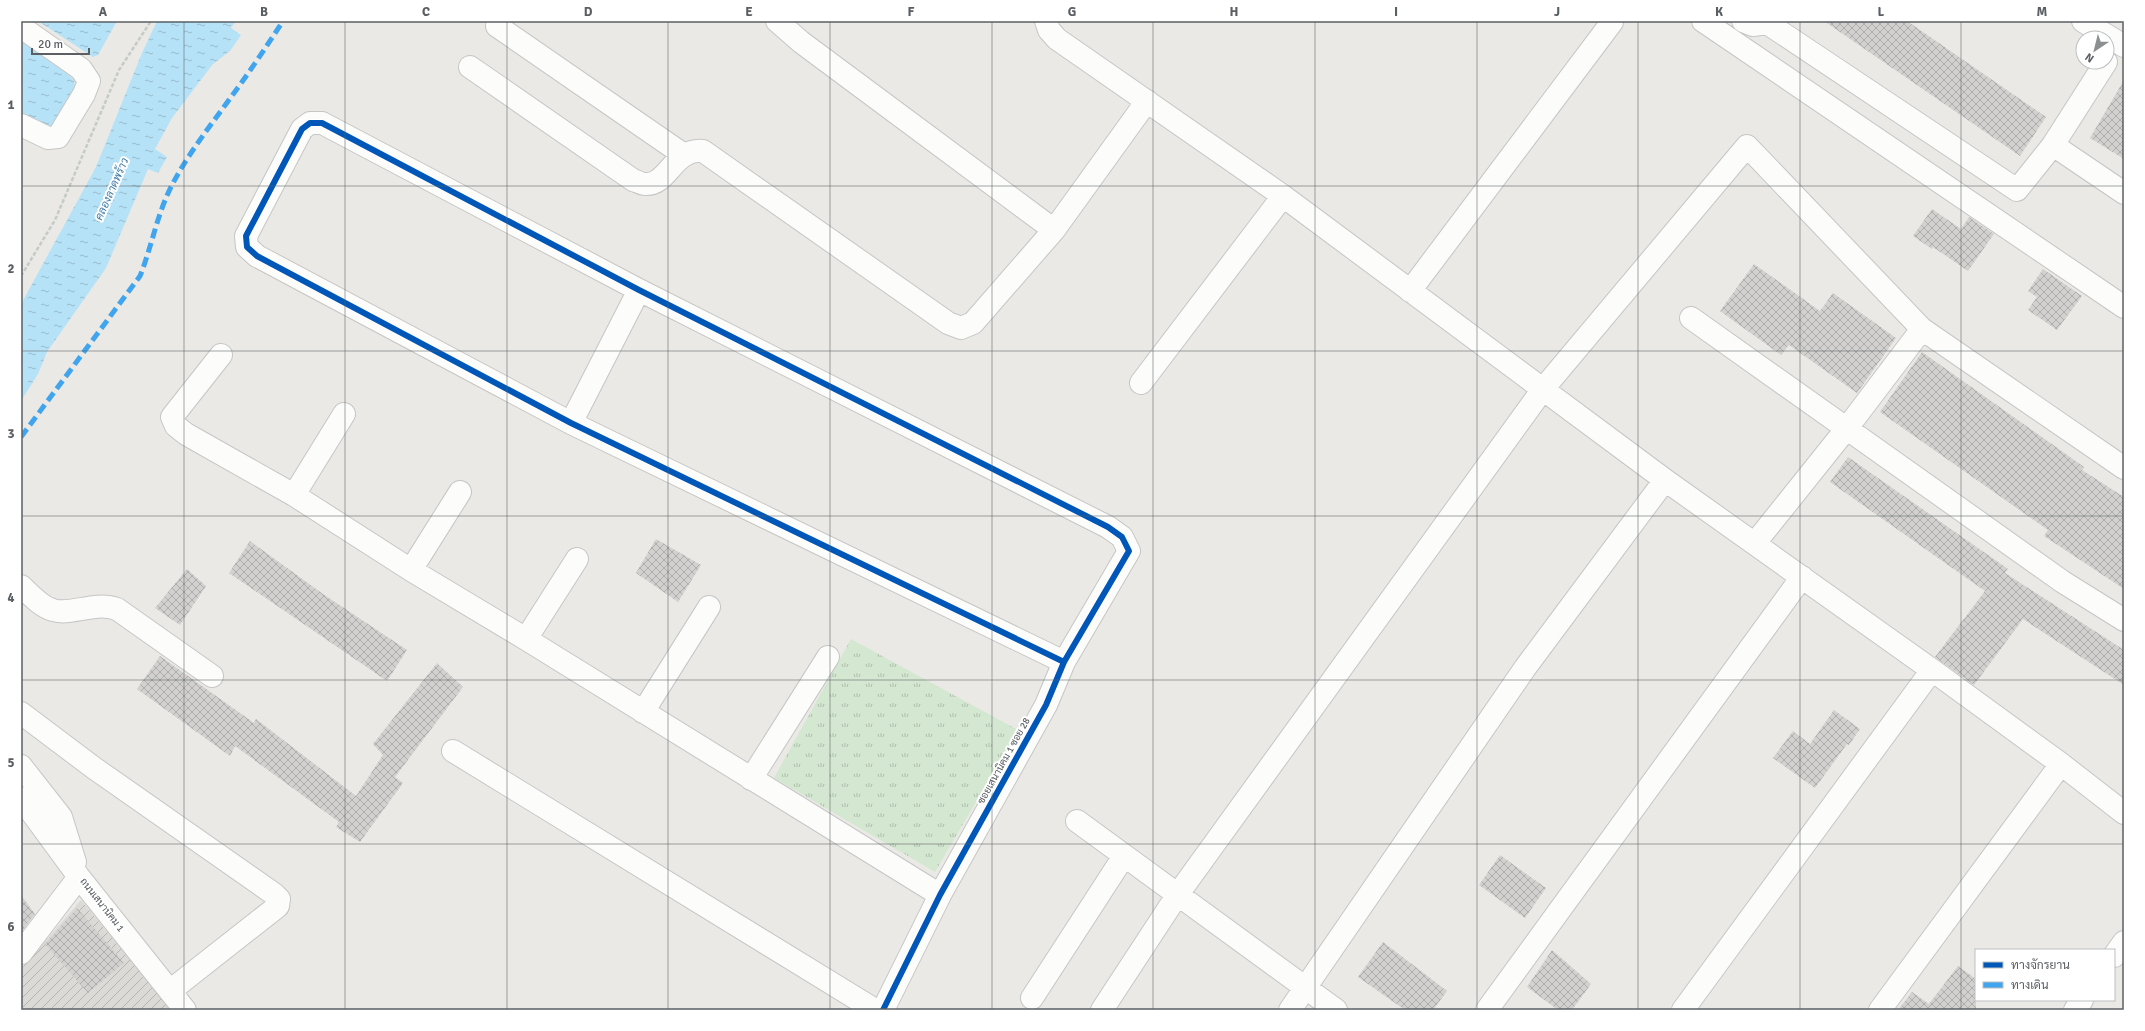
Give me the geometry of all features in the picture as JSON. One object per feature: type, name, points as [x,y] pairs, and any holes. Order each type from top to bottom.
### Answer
[{"type":"street","points":[[777,21],[801,42],[1054,230]]},
{"type":"street","points":[[1046,21],[1049,30],[1057,39],[1283,196],[1665,480],[1932,670],[2061,764],[2124,813]]},
{"type":"street","points":[[1703,21],[2124,308]]},
{"type":"street","points":[[1743,21],[1753,25],[1767,22],[2017,190],[2053,145],[2103,70]]},
{"type":"street","points":[[2083,21],[2092,30]]},
{"type":"street","points":[[1410,291],[1612,22]]},
{"type":"street","points":[[497,26],[684,155]]},
{"type":"street","points":[[21,27],[82,69],[89,81],[84,94],[58,136],[48,138],[21,125]]},
{"type":"street","points":[[470,67],[633,180],[646,184],[659,180],[684,155],[693,150],[703,151],[948,324],[961,328],[973,323],[1054,230],[1147,101]]},
{"type":"street","points":[[571,424],[639,290],[322,123],[310,123],[302,129],[246,236],[247,246],[257,256],[571,424],[1064,662]]},
{"type":"street","points":[[2053,145],[2124,193]]},
{"type":"street","points":[[1102,1010],[1178,894],[1543,389],[1747,146],[1922,329],[2124,468]]},
{"type":"street","points":[[1141,383],[1283,196]]},
{"type":"street","name":"ซอยเสนานิคม 1 ซอย 28","points":[[639,290],[1108,527],[1122,537],[1129,551],[1064,662],[1046,705],[940,895],[883,1010]]},
{"type":"street","points":[[1691,318],[2063,582],[2124,620]]},
{"type":"street","points":[[1755,544],[1847,428],[1922,329]]},
{"type":"street","points":[[221,355],[172,417],[176,426],[186,434],[294,495],[411,570],[526,639],[940,895]]},
{"type":"street","points":[[294,495],[344,414]]},
{"type":"street","points":[[1290,1010],[1525,668],[1665,480]]},
{"type":"street","points":[[411,570],[460,492]]},
{"type":"street","points":[[526,639],[577,559]]},
{"type":"street","points":[[1487,1010],[1802,577]]},
{"type":"street","points":[[21,586],[47,608],[55,611],[98,606],[108,606],[117,609],[212,676]]},
{"type":"street","points":[[643,712],[709,607]]},
{"type":"street","points":[[751,778],[828,657]]},
{"type":"street","points":[[1683,1010],[1932,670]]},
{"type":"street","points":[[21,713],[94,768],[279,899],[278,906],[170,990]]},
{"type":"street","points":[[453,751],[875,1010]]},
{"type":"street","points":[[1880,1010],[2061,764]]},
{"type":"street","points":[[21,766],[60,817],[79,877]]},
{"type":"street","name":"ถนนเสนานิคม 1","points":[[21,798],[79,877],[185,1010]]},
{"type":"street","points":[[21,820],[32,834],[79,877]]},
{"type":"street","points":[[1076,821],[1336,1010]]},
{"type":"street","points":[[1032,998],[1124,856]]},
{"type":"street","points":[[21,953],[79,877]]},
{"type":"street","points":[[2115,955],[2124,942]]},
{"type":"street","points":[[2075,1010],[2081,1001]]},
{"type":"path","points":[[21,276],[55,220],[119,70],[151,21]]},
{"type":"shaded area","points":[[81,900],[171,1010],[21,1010],[21,969]]},
{"type":"green space","points":[[851,639],[1018,730],[935,872],[774,778]]},
{"type":"water","points":[[38,21],[117,21],[98,55],[93,57]]},
{"type":"water","name":"คลองลาดพร้าว","points":[[157,21],[236,21],[231,28],[241,35],[230,51],[213,64],[172,118],[155,149],[167,157],[158,173],[148,169],[106,268],[47,352],[38,374],[21,401],[21,304],[96,167],[142,53]]},
{"type":"water","points":[[21,41],[67,73],[74,80],[75,87],[71,101],[49,129],[21,118]]},
{"type":"building","points":[[1824,21],[1907,21],[2046,117],[2020,156]]},
{"type":"building","points":[[2124,80],[2124,159],[2090,138]]},
{"type":"building","points":[[1932,209],[1961,229],[1969,217],[1994,234],[1968,271],[1933,247],[1932,249],[1913,236]]},
{"type":"building","points":[[1754,264],[1820,311],[1833,293],[1896,338],[1857,393],[1789,345],[1781,355],[1720,311]]},
{"type":"building","points":[[2043,269],[2082,296],[2057,330],[2028,310],[2037,297],[2028,291]]},
{"type":"building","points":[[1922,352],[2084,467],[2082,470],[2124,497],[2124,589],[2044,536],[2048,530],[1880,412]]},
{"type":"building","points":[[1848,457],[2008,569],[2005,573],[2124,650],[2124,685],[2023,619],[1974,685],[1935,657],[1985,591],[1830,482]]},
{"type":"building","points":[[656,539],[701,565],[678,602],[636,573]]},
{"type":"building","points":[[250,541],[323,594],[407,650],[387,681],[229,573]]},
{"type":"building","points":[[187,569],[206,586],[180,625],[155,608]]},
{"type":"building","points":[[160,656],[254,723],[256,719],[356,796],[383,755],[373,744],[437,663],[463,687],[395,777],[403,783],[360,842],[336,827],[339,822],[235,746],[230,756],[137,689]]},
{"type":"building","points":[[1834,710],[1860,729],[1849,745],[1847,744],[1815,788],[1773,758],[1793,731],[1810,744]]},
{"type":"building","points":[[1500,855],[1546,888],[1525,918],[1479,885]]},
{"type":"building","points":[[21,895],[35,914],[21,932]]},
{"type":"building","points":[[77,908],[124,963],[88,993],[45,944]]},
{"type":"building","points":[[1383,942],[1447,991],[1433,1010],[1405,1010],[1358,977]]},
{"type":"building","points":[[1552,950],[1591,984],[1572,1010],[1558,1010],[1527,987]]},
{"type":"building","points":[[1958,966],[1975,978],[1976,1010],[1898,1010],[1912,992],[1929,1004]]},
{"type":"marked path","points":[[21,437],[140,276],[162,207],[178,174],[283,21]]},
{"type":"cycle path","points":[[883,1010],[940,895],[1046,705],[1064,662],[1129,551],[1122,537],[1108,527],[639,290],[322,123],[310,123],[302,129],[246,236],[247,247],[257,256],[571,423],[1064,662]]}]
